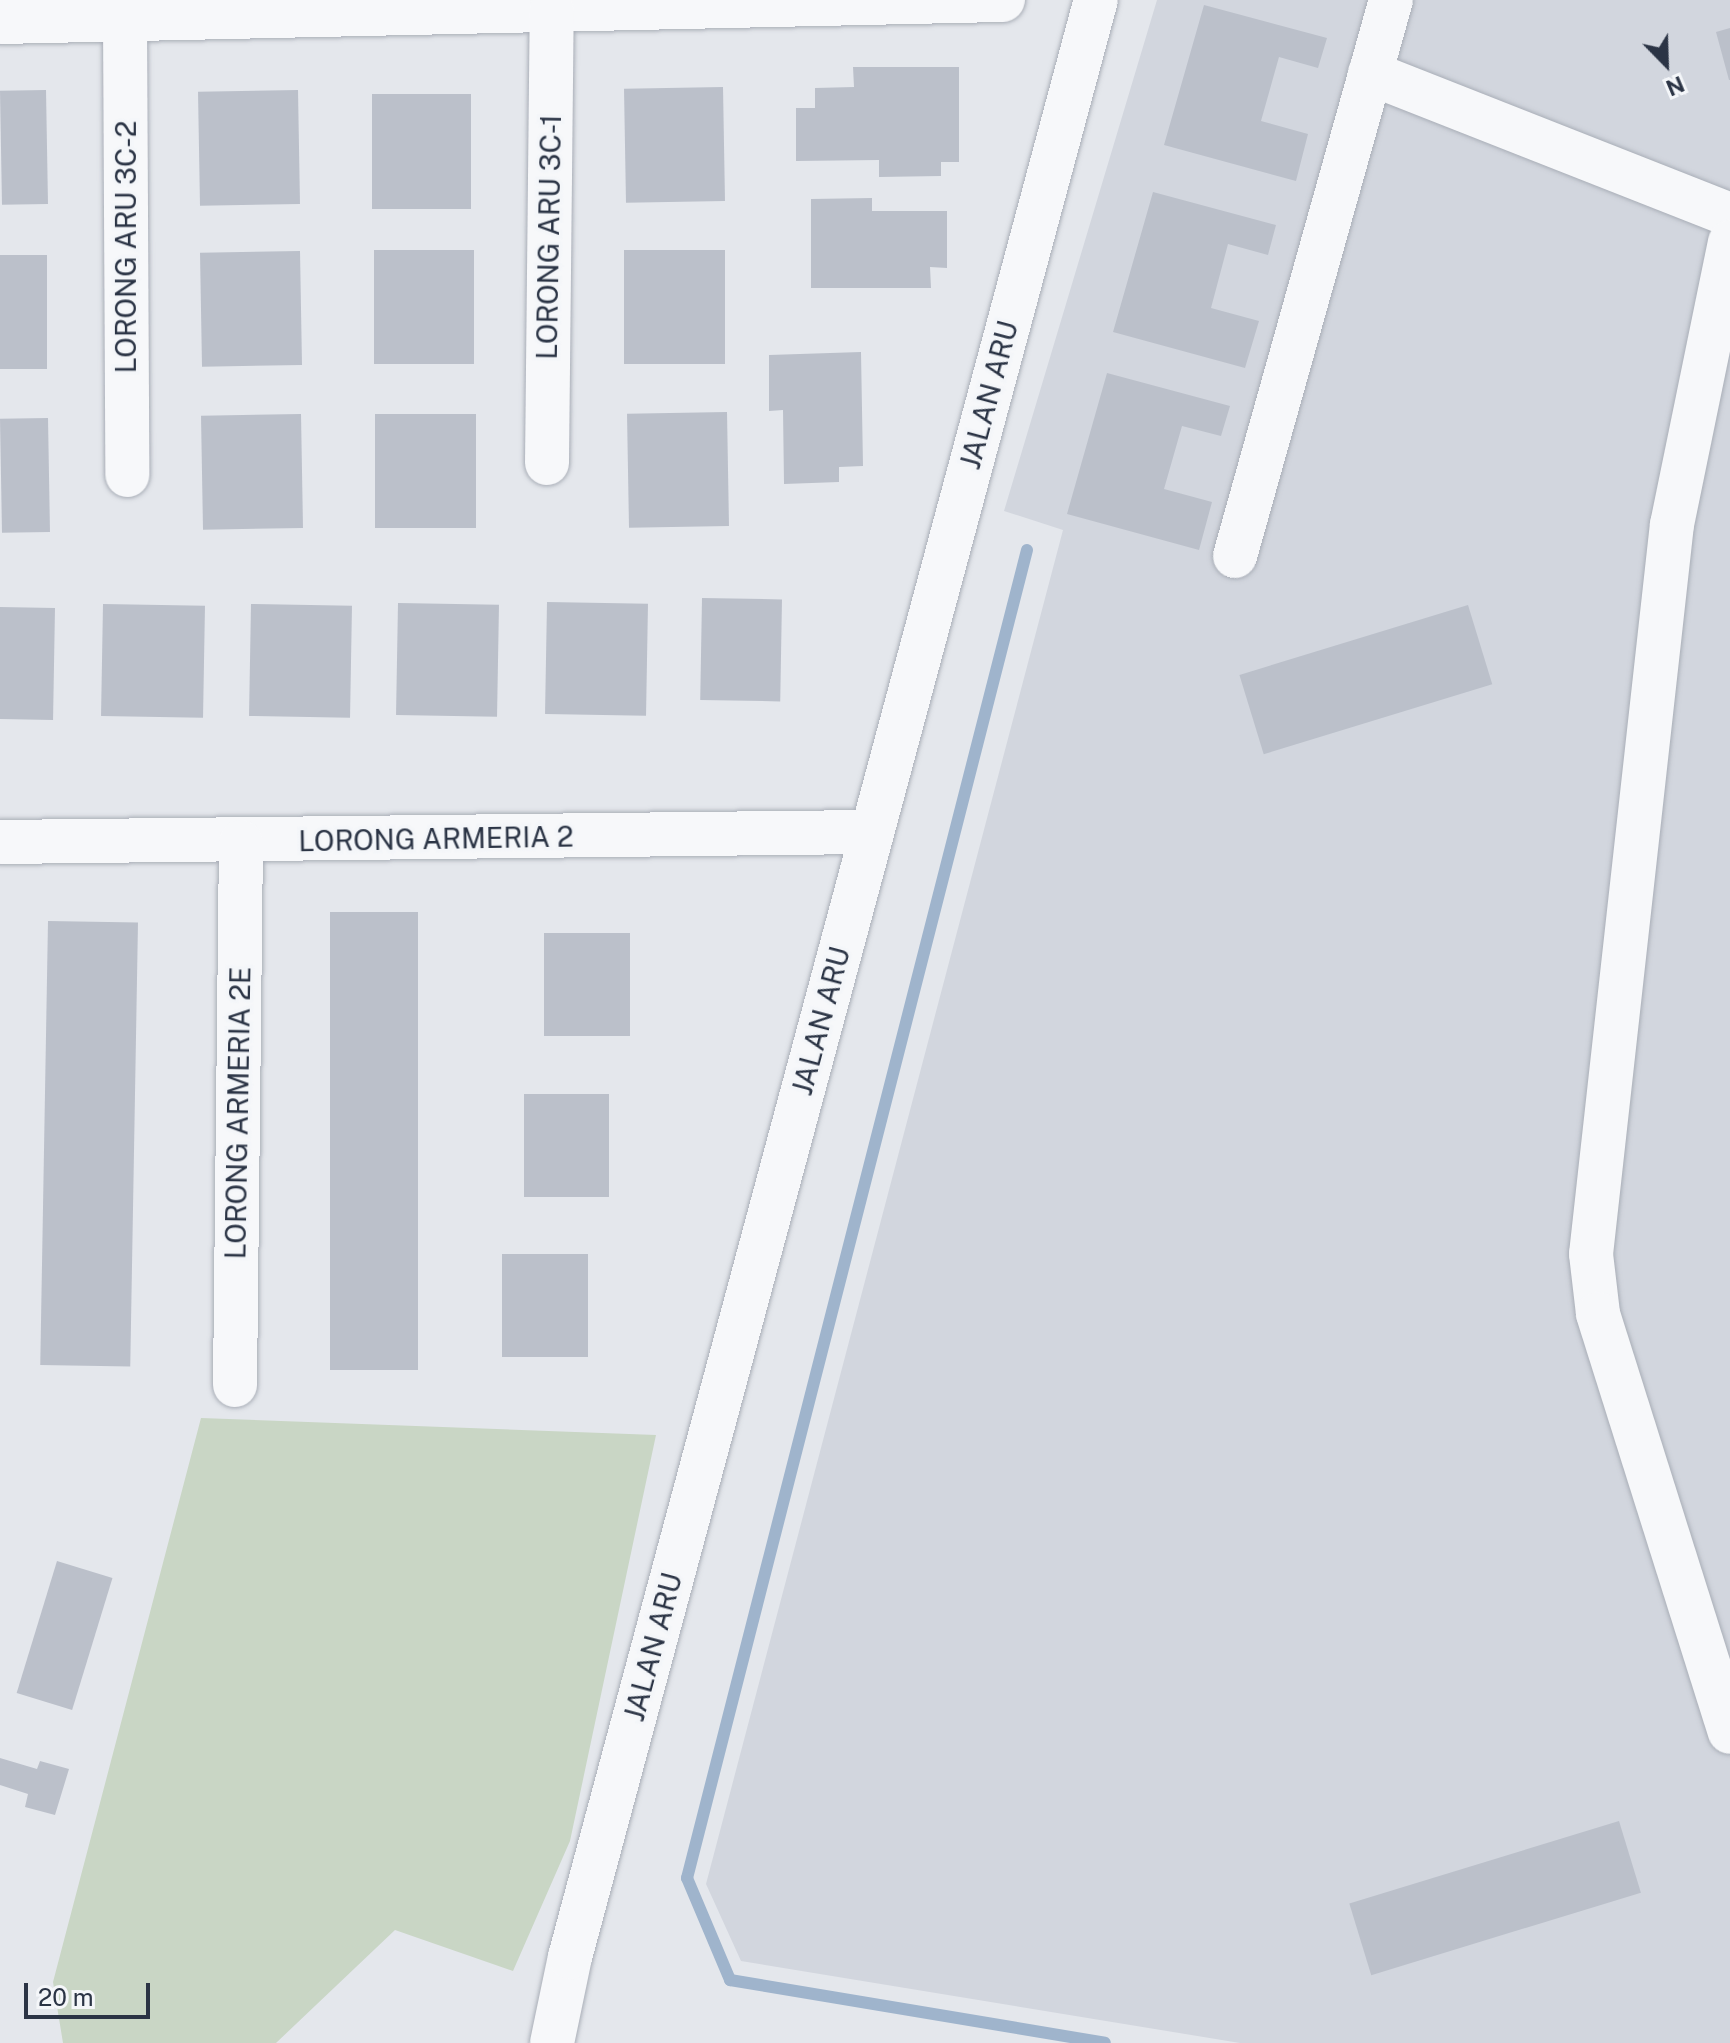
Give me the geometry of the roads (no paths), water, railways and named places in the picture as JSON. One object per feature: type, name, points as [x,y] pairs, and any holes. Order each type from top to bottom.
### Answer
[{"type":"street","points":[[0,22],[1003,0]]},
{"type":"street","name":"JALAN ARU","points":[[552,2043],[570,1957],[1096,0]]},
{"type":"street","points":[[1235,556],[1391,0]]},
{"type":"street","name":"LORONG ARU 3C-1","points":[[547,463],[552,10]]},
{"type":"street","name":"LORONG ARU 3C-2","points":[[125,19],[127,475]]},
{"type":"street","points":[[1370,73],[1730,215]]},
{"type":"street","points":[[1730,242],[1672,524],[1591,1254],[1598,1314],[1730,1732]]},
{"type":"street","name":"LORONG ARMERIA 2","points":[[0,842],[241,842],[872,832]]},
{"type":"street","name":"LORONG ARMERIA 2E","points":[[235,1385],[241,842]]},
{"type":"waterway","points":[[1027,550],[687,1878],[730,1980],[1105,2043]]}]
